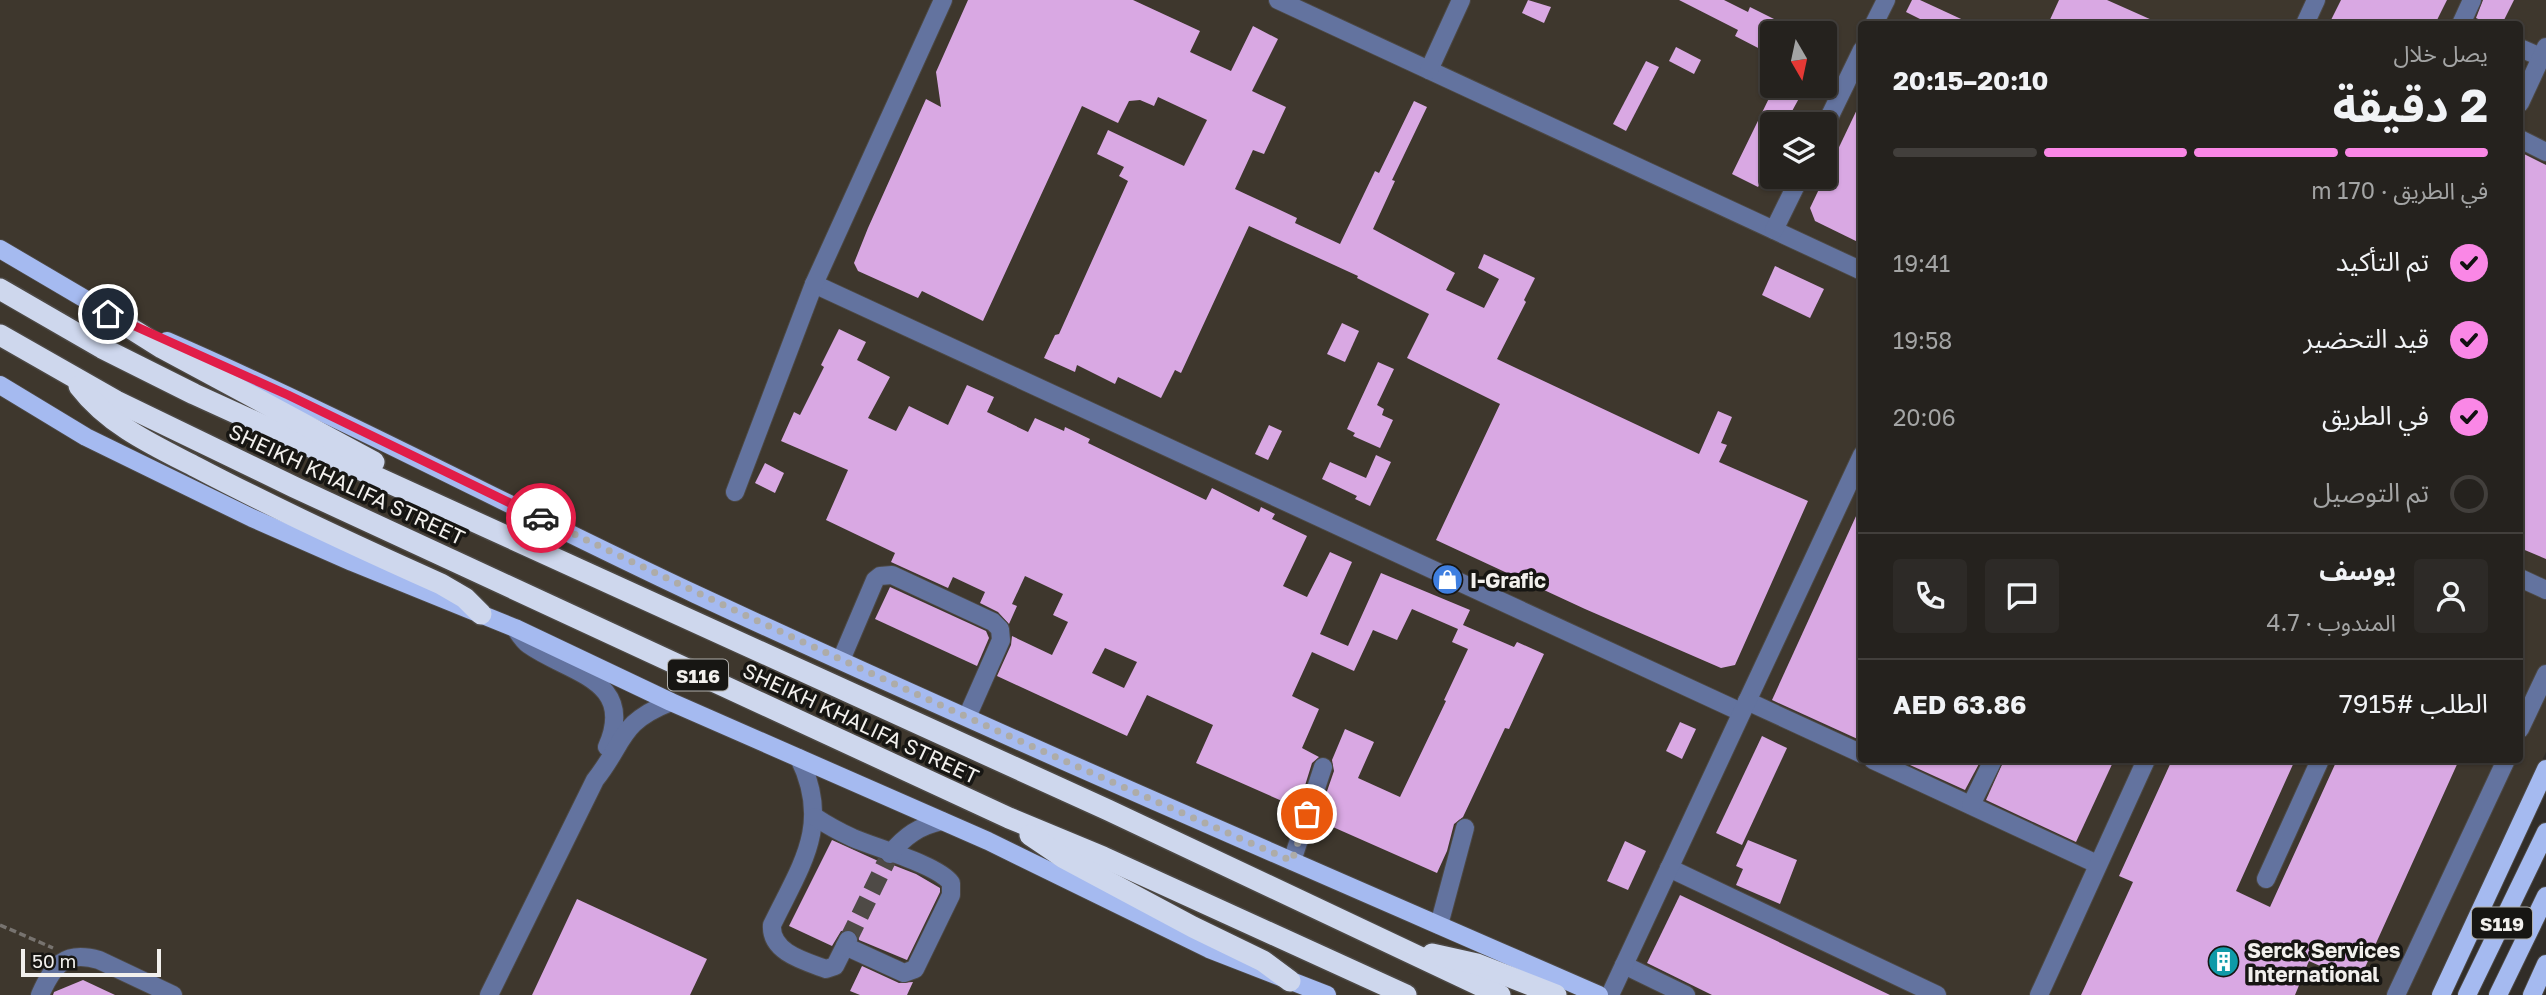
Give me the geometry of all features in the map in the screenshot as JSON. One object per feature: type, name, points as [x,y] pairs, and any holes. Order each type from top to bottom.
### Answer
[{"type":"highway","name":"SHEIKH KHALIFA STREET","points":[[0,289],[102,348],[171,382],[1096,804],[1500,995]]},
{"type":"highway","points":[[108,314],[162,348],[362,455],[404,489]]},
{"type":"highway","name":"SHEIKH KHALIFA STREET","points":[[0,335],[117,401],[306,493],[1009,818],[1103,857],[1406,995]]},
{"type":"highway","points":[[71,376],[102,411],[136,435],[240,490],[447,587],[465,598],[481,614]]},
{"type":"highway","points":[[1009,818],[1064,858],[1192,927],[1263,961],[1290,981]]},
{"type":"highway","points":[[1402,949],[1477,964],[1556,995]]},
{"type":"main road","points":[[0,249],[108,314],[288,395],[693,593],[1599,995]]},
{"type":"main road","points":[[0,385],[86,437],[203,495],[352,562],[515,628],[671,702],[988,841],[1188,940],[1327,995]]},
{"type":"main road","points":[[2441,995],[2546,769]]},
{"type":"main road","name":"S119","points":[[2467,995],[2546,832]]},
{"type":"main road","name":"S119","points":[[2498,995],[2546,896]]},
{"type":"main road","points":[[2532,995],[2546,964]]},
{"type":"street","points":[[734,492],[814,284],[943,0]]},
{"type":"street","points":[[1278,0],[1858,269]]},
{"type":"street","points":[[1429,70],[1461,0]]},
{"type":"street","points":[[1876,21],[1886,0]]},
{"type":"street","points":[[2306,21],[2316,0]]},
{"type":"street","points":[[2464,21],[2472,0]]},
{"type":"street","points":[[2523,48],[2544,52],[2523,97]]},
{"type":"street","points":[[1832,112],[1858,58]]},
{"type":"street","points":[[2523,140],[2546,152]]},
{"type":"street","points":[[1774,230],[1795,189]]},
{"type":"street","points":[[814,284],[1744,706],[1858,752]]},
{"type":"street","points":[[1610,995],[1858,464]]},
{"type":"street","points":[[841,660],[876,580],[880,576],[892,575],[993,621],[1000,629],[1001,640],[972,719]]},
{"type":"street","points":[[2523,579],[2546,590]]},
{"type":"street","points":[[489,995],[595,780],[613,727],[613,710],[608,695],[591,678],[529,646],[515,628]]},
{"type":"street","points":[[972,719],[1012,640]]},
{"type":"street","points":[[2523,723],[2546,674]]},
{"type":"street","points":[[595,780],[607,765],[629,726],[641,716],[671,702]]},
{"type":"street","points":[[799,758],[811,787],[815,817],[808,848],[772,925],[771,934],[775,943],[782,950],[826,969],[835,966],[847,943],[904,973],[915,969],[951,895],[951,883],[943,875],[852,838],[815,817]]},
{"type":"street","points":[[1880,763],[2097,864]]},
{"type":"street","points":[[1971,805],[1992,763]]},
{"type":"street","points":[[2039,995],[2145,763]]},
{"type":"street","points":[[2266,879],[2319,763]]},
{"type":"street","points":[[2396,995],[2505,763]]},
{"type":"street","points":[[1292,861],[1323,767]]},
{"type":"street","points":[[891,853],[910,834],[942,821]]},
{"type":"street","points":[[1440,925],[1465,828]]},
{"type":"street","points":[[1669,868],[1937,995]]},
{"type":"street","points":[[40,995],[51,971],[61,962],[86,956],[173,995]]},
{"type":"street","points":[[1624,965],[1686,995]]},
{"type":"path","points":[[0,925],[73,957]]},
{"type":"shaded area","points":[[0,0],[2546,0],[2546,752],[2432,995],[0,995]]},
{"type":"building","points":[[968,0],[1133,0],[1200,31],[1190,52],[1231,71],[1253,26],[1278,39],[1252,91],[1286,107],[1264,154],[1253,150],[1235,189],[1297,218],[1295,223],[1340,244],[1375,171],[1379,173],[1414,101],[1427,107],[1392,180],[1395,181],[1373,229],[1455,273],[1446,290],[1484,308],[1499,279],[1478,268],[1484,254],[1535,278],[1497,359],[1699,454],[1718,411],[1732,417],[1721,443],[1727,445],[1719,462],[1808,501],[1735,665],[1721,668],[1436,540],[1500,404],[1407,358],[1429,314],[1357,278],[1358,276],[1249,226],[1181,373],[1175,370],[1161,398],[1118,377],[1115,384],[1077,365],[1075,372],[1044,358],[1055,335],[1059,334],[1128,181],[1119,176],[1124,167],[1097,154],[1108,130],[1184,166],[1207,120],[1158,97],[1154,106],[1140,100],[1129,101],[1118,123],[1082,106],[983,321],[922,291],[918,298],[858,271],[854,263],[926,99],[941,107],[936,72]]},
{"type":"building","points":[[1528,0],[1551,7],[1544,23],[1522,13]]},
{"type":"building","points":[[1679,0],[1724,0],[1748,12],[1750,7],[1778,21],[1760,21],[1760,49],[1735,36],[1738,30]]},
{"type":"building","points":[[1912,0],[1920,0],[1966,21],[1924,21],[1906,12]]},
{"type":"building","points":[[2059,0],[2107,0],[2154,21],[2049,21]]},
{"type":"building","points":[[2341,0],[2447,0],[2436,21],[2330,21]]},
{"type":"building","points":[[2483,0],[2514,0],[2504,21],[2482,21],[2476,18]]},
{"type":"building","points":[[1676,47],[1701,60],[1694,74],[1669,61]]},
{"type":"building","points":[[1646,61],[1659,67],[1626,131],[1613,124]]},
{"type":"building","points":[[1769,98],[1799,98],[1792,112],[1762,112]]},
{"type":"building","points":[[1858,107],[1858,242],[1815,221],[1810,208],[1819,189],[1837,189],[1837,151]]},
{"type":"building","points":[[1760,117],[1758,187],[1732,174]]},
{"type":"building","points":[[2523,154],[2546,165],[2546,559],[2523,549]]},
{"type":"building","points":[[1775,266],[1824,289],[1810,318],[1762,295]]},
{"type":"building","points":[[1342,323],[1359,331],[1345,362],[1327,354]]},
{"type":"building","points":[[839,329],[866,342],[857,360],[890,377],[868,418],[896,431],[909,406],[948,425],[967,385],[994,397],[987,412],[1028,432],[1035,418],[1064,431],[1065,427],[1090,439],[1088,443],[1206,500],[1212,488],[1259,512],[1261,507],[1275,514],[1272,519],[1307,536],[1283,586],[1307,597],[1330,552],[1352,562],[1320,634],[1348,646],[1381,573],[1470,610],[1463,625],[1514,647],[1517,642],[1544,654],[1463,817],[1454,824],[1447,851],[1437,873],[1317,820],[1334,771],[1332,760],[1345,729],[1374,742],[1358,778],[1400,797],[1468,649],[1452,642],[1458,629],[1412,609],[1397,640],[1373,630],[1354,671],[1312,652],[1292,696],[1319,709],[1302,748],[1319,757],[1312,763],[1298,808],[1196,763],[1213,725],[1147,695],[1127,736],[997,676],[1011,645],[1012,636],[1052,655],[1068,622],[1053,615],[1063,594],[1025,576],[1012,604],[1017,606],[1009,624],[998,612],[980,603],[985,592],[953,577],[948,588],[891,562],[895,553],[826,520],[848,470],[781,441],[794,412],[800,415],[824,367],[821,365]],"holes":[[[1105,648],[1137,662],[1124,688],[1092,673]]]},
{"type":"building","points":[[1378,362],[1394,369],[1377,405],[1384,409],[1382,415],[1393,420],[1380,448],[1353,436],[1355,433],[1347,429]]},
{"type":"building","points":[[1269,425],[1282,431],[1268,460],[1255,454]]},
{"type":"building","points":[[1376,455],[1391,462],[1370,506],[1355,499],[1357,496],[1322,479],[1330,462],[1366,478]]},
{"type":"building","points":[[765,463],[784,473],[775,493],[755,483]]},
{"type":"building","points":[[1858,512],[1858,739],[1772,700]]},
{"type":"building","points":[[890,587],[986,631],[989,638],[977,666],[875,619]]},
{"type":"building","points":[[1680,722],[1696,729],[1682,759],[1666,751]]},
{"type":"building","points":[[1762,736],[1787,748],[1742,845],[1716,833]]},
{"type":"building","points":[[1906,763],[1979,763],[1965,790]]},
{"type":"building","points":[[2003,763],[2113,763],[2076,842],[1986,800]]},
{"type":"building","points":[[2171,763],[2294,763],[2236,891],[2270,907],[2336,763],[2458,763],[2358,983],[2309,961],[2295,995],[2081,995],[2133,882],[2119,876]]},
{"type":"building","points":[[832,840],[887,865],[916,874],[940,888],[907,960],[859,940],[858,934],[852,930],[841,931],[832,946],[789,926]]},
{"type":"building","points":[[1748,840],[1797,860],[1780,904],[1736,885],[1743,869],[1736,866]]},
{"type":"building","points":[[1625,841],[1646,851],[1628,890],[1607,881]]},
{"type":"building","points":[[1680,895],[1890,995],[1712,995],[1647,963]]},
{"type":"building","points":[[577,899],[707,959],[690,995],[532,995]]},
{"type":"building","points":[[862,966],[899,983],[913,982],[907,995],[860,995],[850,991]]},
{"type":"building","points":[[83,980],[115,995],[53,995],[54,992]]},
{"type":"tunnel","points":[[848,940],[890,854]]},
{"type":"way so far","points":[[541,518],[693,593],[1292,861],[1307,814]]},
{"type":"place","name":"I-Grafic","points":[[1447,580]]},
{"type":"place","name":"Serck Services International","points":[[2224,962]]},
{"type":"route","points":[[108,314],[288,395],[541,518]]}]
